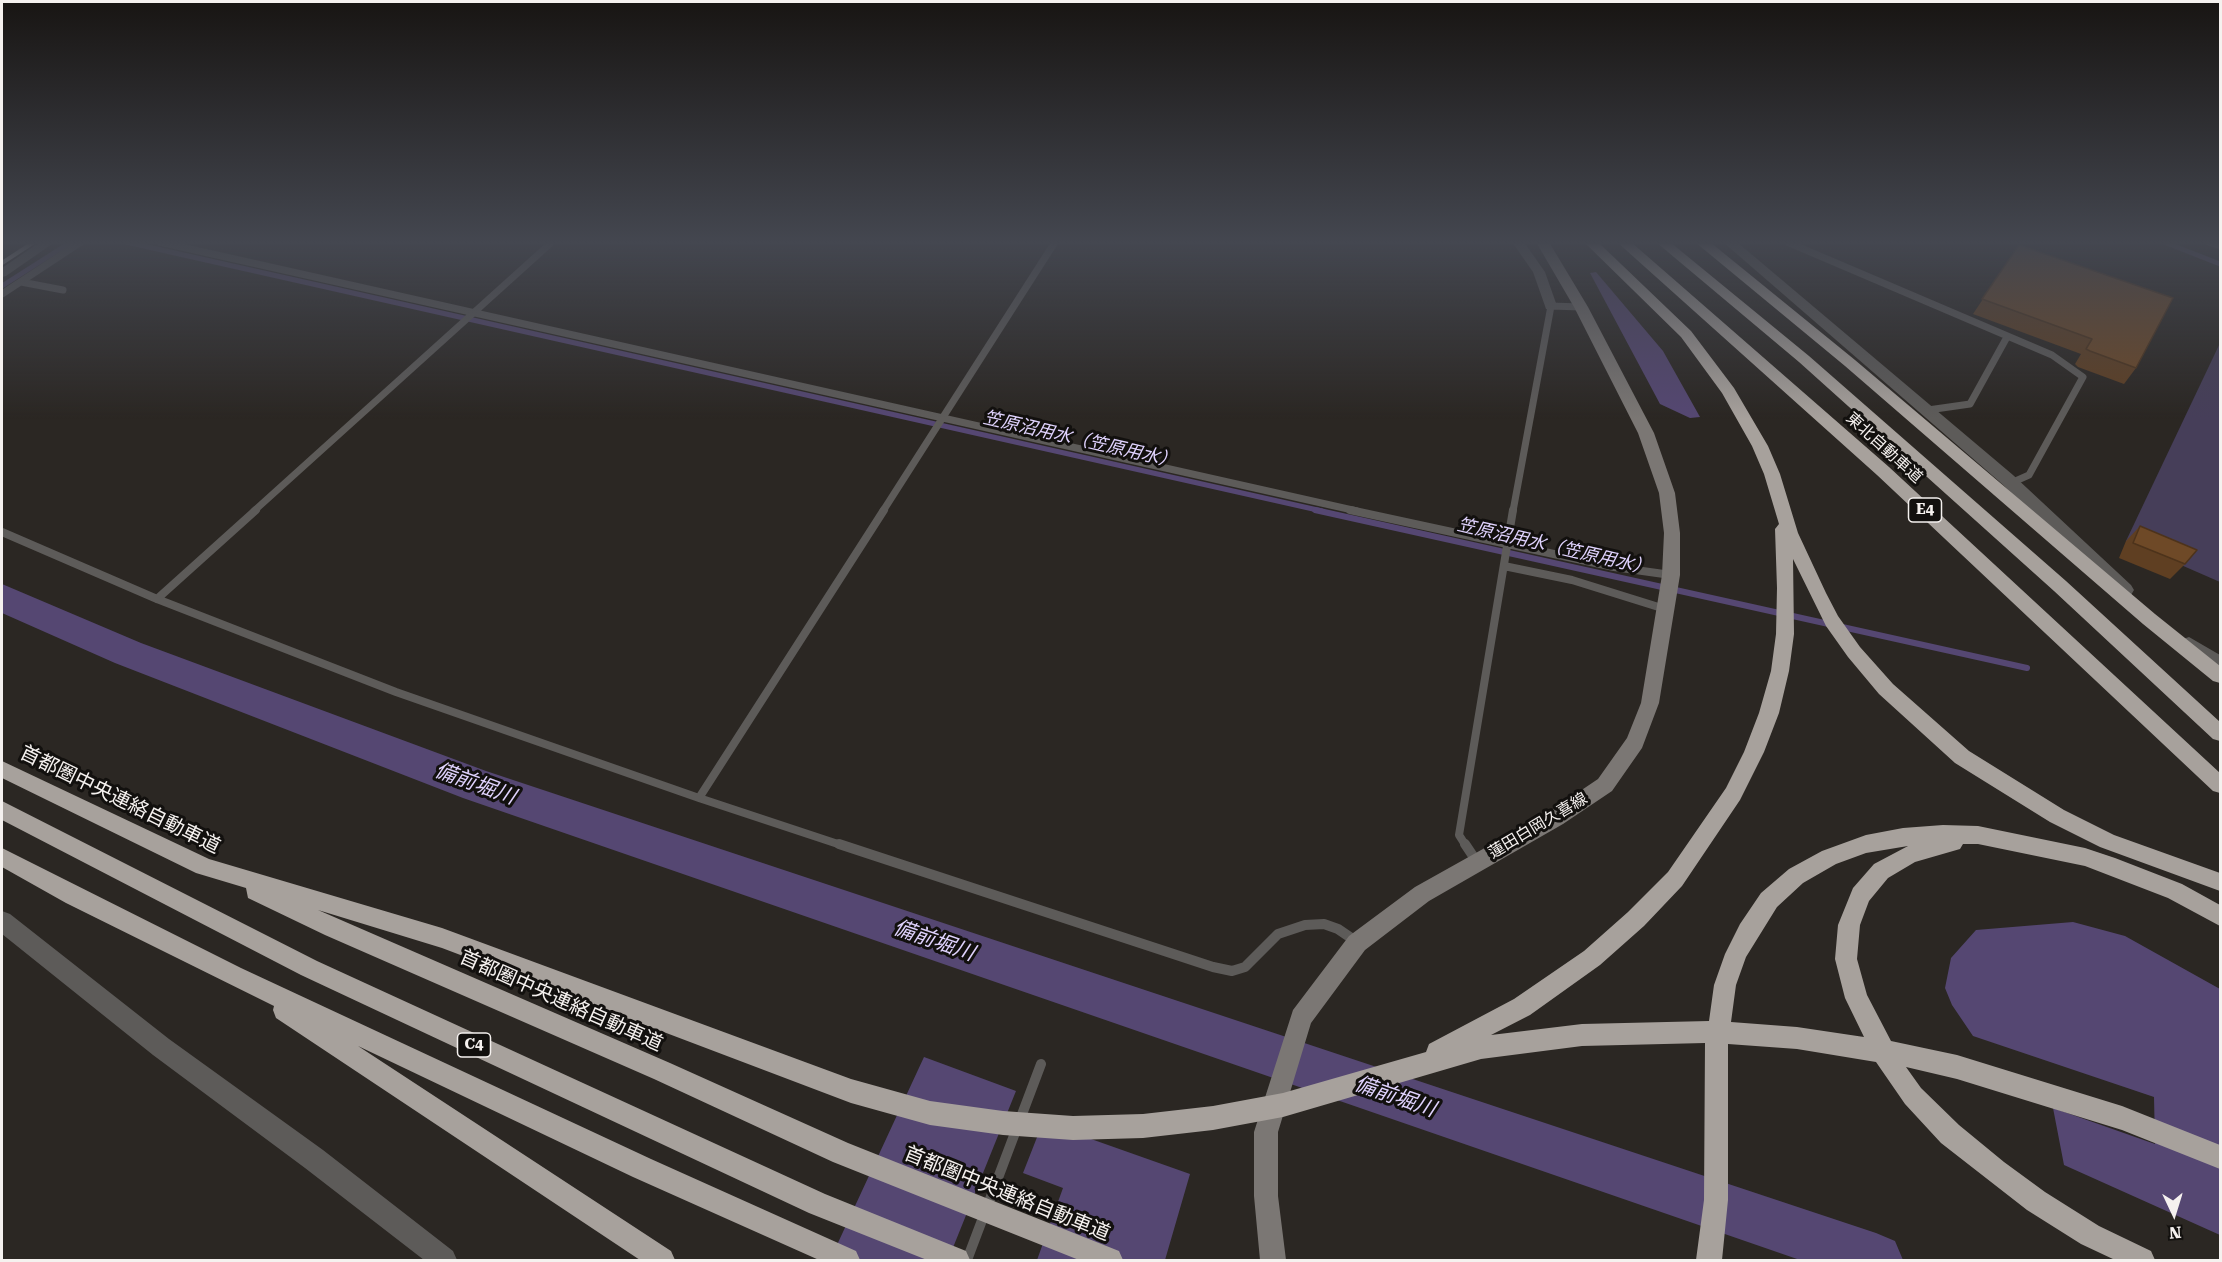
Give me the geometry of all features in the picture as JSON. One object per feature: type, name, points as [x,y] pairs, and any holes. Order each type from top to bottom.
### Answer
[{"type":"highway","points":[[1651,301],[1686,334],[1729,391],[1760,446],[1780,497],[1790,532],[1816,593],[1854,652],[1886,689],[1962,757],[2047,810],[2107,841],[2220,882]]},
{"type":"highway","name":"東北自動車道","points":[[1690,301],[1883,471],[2220,785]]},
{"type":"highway","name":"東北自動車道","points":[[1733,301],[1804,359],[2060,586],[2220,733]]},
{"type":"highway","points":[[1775,301],[2220,676]]},
{"type":"highway","points":[[1408,1067],[1522,1007],[1592,958],[1636,920],[1675,879],[1732,794],[1754,753],[1769,713],[1780,671],[1785,634],[1786,588],[1780,497]]},
{"type":"highway","points":[[2182,645],[2220,670]]},
{"type":"highway","name":"首都圏中央連絡自動車道","points":[[2,769],[333,928],[662,1071],[842,1153],[1110,1260]]},
{"type":"highway","name":"C4","points":[[2,810],[341,983],[818,1204],[957,1260]]},
{"type":"highway","points":[[1709,1260],[1716,1200],[1716,1049],[1725,985],[1740,946],[1769,900],[1796,876],[1829,857],[1866,844],[1903,837],[1943,834],[1978,835],[2085,857],[2115,867],[2175,891],[2220,916]]},
{"type":"highway","points":[[2009,841],[1978,841],[1930,847],[1910,854],[1881,871],[1861,895],[1849,925],[1846,959],[1856,998],[1890,1064],[1913,1096],[1950,1134],[1995,1172],[2036,1201],[2090,1235],[2142,1260]]},
{"type":"highway","points":[[2,857],[74,896],[233,975],[642,1168],[848,1260]]},
{"type":"highway","points":[[203,866],[442,938],[850,1091],[930,1113],[1003,1123],[1073,1128],[1143,1126],[1213,1118],[1283,1105],[1408,1067],[1481,1048],[1582,1035],[1698,1031],[1797,1038],[1900,1054],[1968,1070],[2122,1118],[2220,1156]]},
{"type":"highway","points":[[233,975],[662,1260]]},
{"type":"main road","name":"蓮田白岡久喜線","points":[[1273,1260],[1266,1196],[1266,1132],[1301,1018],[1357,943],[1422,894],[1556,818],[1605,784],[1635,742],[1650,703],[1671,575],[1672,533],[1667,493],[1646,433],[1577,301]]},
{"type":"street","points":[[1549,301],[1551,306]]},
{"type":"street","points":[[1796,301],[1928,410],[2011,483],[2152,616],[2220,664]]},
{"type":"street","points":[[2,921],[161,1047],[314,1159],[444,1260]]},
{"type":"lane","points":[[421,301],[1507,545],[1614,567],[1671,575]]},
{"type":"lane","points":[[158,599],[488,301]]},
{"type":"lane","points":[[699,798],[1018,301]]},
{"type":"lane","points":[[1923,301],[2052,355],[2083,377],[2028,475],[2011,483]]},
{"type":"lane","points":[[1477,862],[1459,835],[1507,545],[1551,306],[1581,307]]},
{"type":"lane","points":[[1928,410],[1970,404],[2007,337]]},
{"type":"lane","points":[[2,532],[30,546],[158,599],[396,692],[699,798],[1213,967],[1232,971],[1245,967],[1278,934],[1305,925],[1331,926],[1357,943]]},
{"type":"lane","points":[[1504,566],[1572,580],[1665,609]]},
{"type":"lane","points":[[967,1260],[1041,1064]]},
{"type":"shaded area","points":[[1605,301],[1621,301],[1663,351],[1700,417],[1690,418],[1660,404]]},
{"type":"shaded area","points":[[2220,343],[2220,582],[2126,541]]},
{"type":"shaded area","points":[[2073,922],[2125,936],[2220,989],[2220,1235],[2064,1165],[2053,1108],[2155,1144],[2154,1097],[1973,1036],[1952,1005],[1945,988],[1951,958],[1976,930]]},
{"type":"shaded area","points":[[924,1057],[1016,1091],[948,1260],[830,1260]]},
{"type":"shaded area","points":[[1043,1122],[1190,1174],[1165,1260],[1037,1260],[1063,1188],[1023,1173]]},
{"type":"building","points":[[1987,301],[2171,301],[2136,368],[2086,349],[2092,339]]},
{"type":"building","points":[[2140,526],[2197,550],[2185,564],[2133,543]]},
{"type":"waterway","name":"笠原沼用水（笠原用水）","points":[[388,301],[1322,511]]},
{"type":"waterway","name":"笠原沼用水（笠原用水）","points":[[1315,510],[2027,668]]},
{"type":"waterway","name":"備前堀川","points":[[2,598],[128,653],[478,786],[1876,1260]]}]
